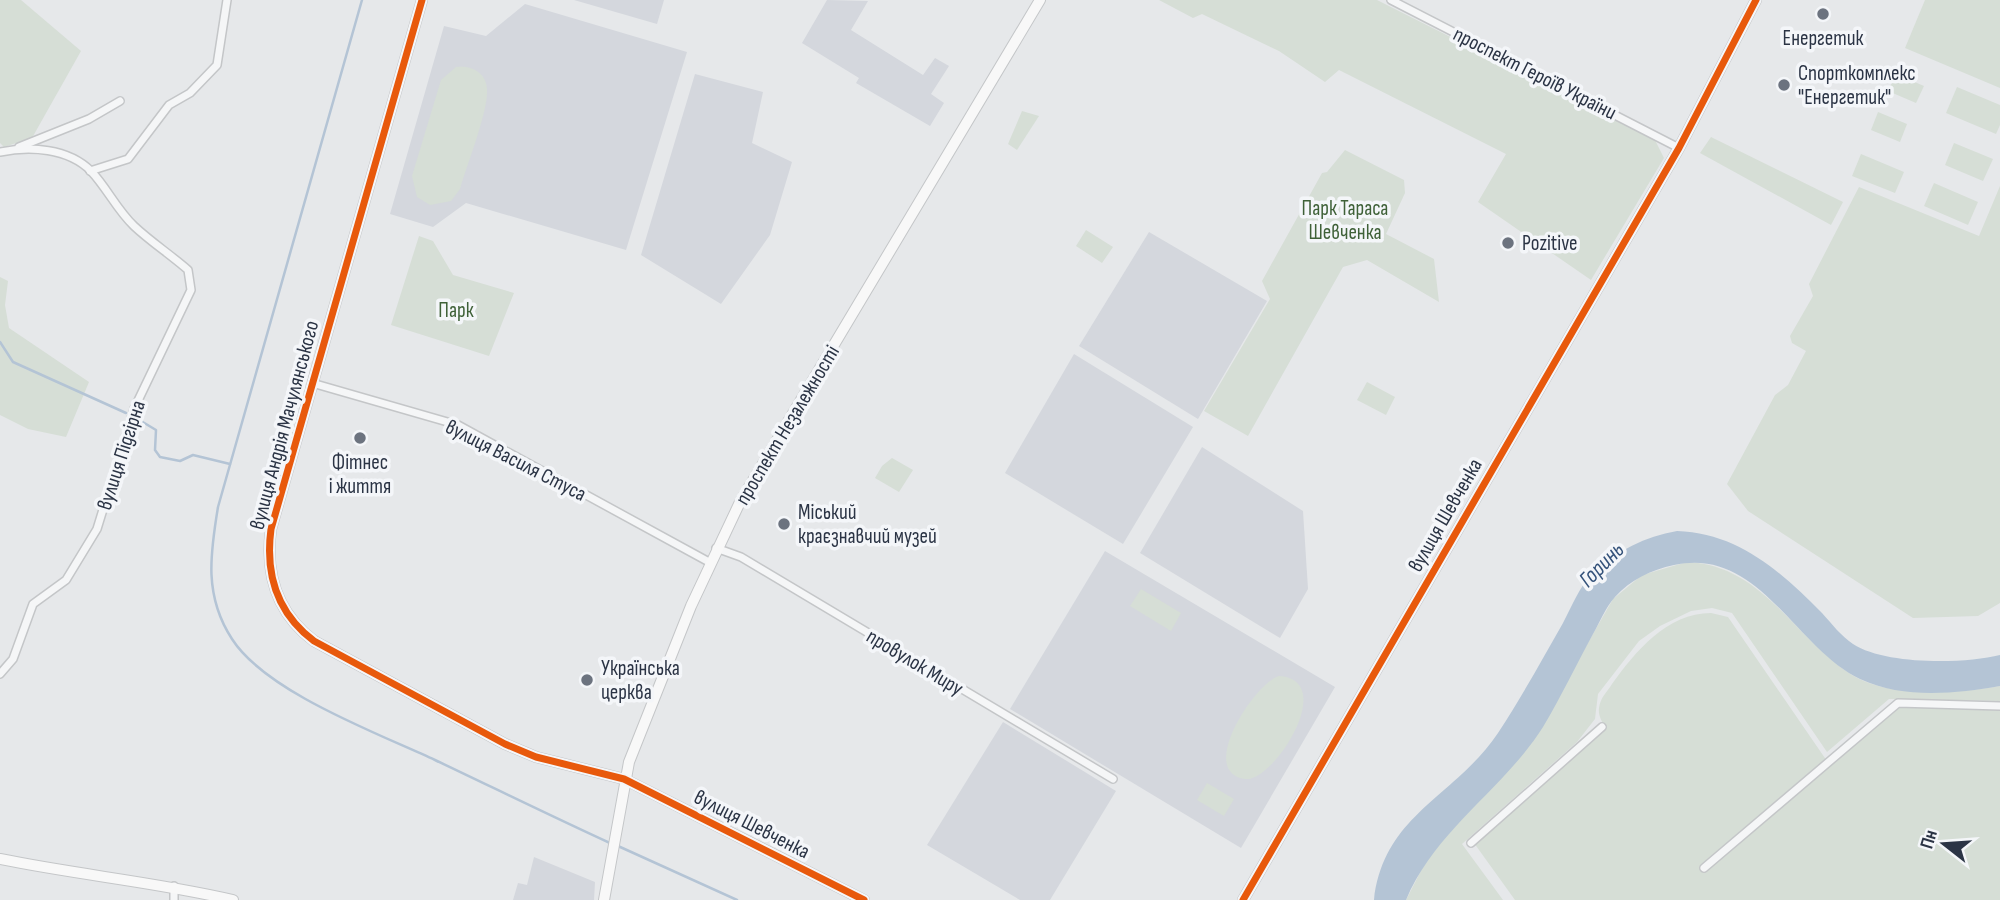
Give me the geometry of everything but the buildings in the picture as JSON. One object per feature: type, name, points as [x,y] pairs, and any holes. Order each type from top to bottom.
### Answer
[{"type":"street","points":[[90,171],[128,159],[169,105],[190,93],[216,65],[223,41],[228,0]]},
{"type":"street","name":"вулиця Андрія Мачулянського","points":[[422,0],[312,383],[269,547],[274,585],[293,622],[332,651],[505,744],[536,757],[624,779]]},
{"type":"street","name":"проспект Незалежності","points":[[604,900],[624,779],[709,562],[754,478],[1040,0]]},
{"type":"street","name":"проспект Героїв України","points":[[1391,0],[1679,148]]},
{"type":"street","name":"вулиця Шевченка","points":[[1243,900],[1679,148],[1756,0]]},
{"type":"street","points":[[16,148],[89,120],[120,101]]},
{"type":"street","name":"вулиця Підгірна","points":[[0,152],[16,148],[61,153],[90,171],[132,225],[188,270],[191,290],[188,302],[134,409],[96,529],[66,580],[33,604],[13,659],[0,674]]},
{"type":"street","name":"вулиця Василя Стуса","points":[[312,383],[458,425],[709,562]]},
{"type":"street","name":"провулок Миру","points":[[716,548],[741,557],[1113,779]]},
{"type":"street","points":[[1704,869],[1898,704],[2000,706]]},
{"type":"street","points":[[1471,843],[1602,727]]},
{"type":"street","name":"вулиця Шевченка","points":[[624,779],[864,900]]},
{"type":"street","points":[[0,859],[73,874],[174,886],[233,900]]},
{"type":"street","points":[[174,886],[174,900]]},
{"type":"shaded area","points":[[574,0],[664,0],[657,24]]},
{"type":"shaded area","points":[[827,0],[868,1],[851,30],[923,75],[935,58],[949,66],[931,94],[944,103],[930,126],[856,83],[859,78],[802,43]]},
{"type":"shaded area","points":[[525,4],[687,52],[626,250],[466,203],[433,227],[390,214],[444,26],[486,36]]},
{"type":"shaded area","points":[[695,74],[763,92],[752,143],[792,162],[770,235],[721,304],[641,255]]},
{"type":"shaded area","points":[[1149,232],[1267,301],[1198,419],[1079,346]]},
{"type":"shaded area","points":[[1074,354],[1193,427],[1123,544],[1005,473]]},
{"type":"shaded area","points":[[1202,447],[1303,511],[1308,589],[1280,638],[1140,553]]},
{"type":"shaded area","points":[[1105,551],[1335,687],[1241,848],[1010,709]]},
{"type":"shaded area","points":[[1003,722],[1116,791],[1050,900],[1020,900],[927,845]]},
{"type":"shaded area","points":[[534,857],[595,882],[594,900],[513,900],[518,883],[527,885]]},
{"type":"green space","points":[[0,0],[21,0],[81,51],[32,138],[4,147],[0,143]]},
{"type":"green space","points":[[1159,0],[1377,0],[1655,140],[1664,158],[1591,280],[1478,202],[1506,154],[1339,70],[1325,82],[1279,51],[1202,14],[1193,18]]},
{"type":"green space","points":[[1925,0],[2000,0],[2000,88],[1905,48]]},
{"type":"green space","points":[[456,67],[467,67],[481,74],[486,83],[487,98],[460,189],[451,201],[430,205],[417,197],[412,176],[441,80]]},
{"type":"green space","points":[[1896,74],[1924,86],[1916,103],[1888,91]]},
{"type":"green space","points":[[1957,87],[2000,105],[2000,125],[1996,134],[1946,113]]},
{"type":"green space","points":[[1022,111],[1039,116],[1017,150],[1008,144]]},
{"type":"green space","points":[[1878,112],[1907,124],[1900,142],[1871,130]]},
{"type":"green space","points":[[1711,137],[1843,202],[1831,225],[1700,153]]},
{"type":"green space","points":[[1954,143],[1993,159],[1983,181],[1945,165]]},
{"type":"green space","name":"Парк Тараса Шевченка","points":[[1345,150],[1404,180],[1405,193],[1386,234],[1434,259],[1439,302],[1367,260],[1343,267],[1248,436],[1204,411],[1270,299],[1262,281],[1322,173],[1327,172]]},
{"type":"green space","points":[[1861,154],[1904,172],[1895,193],[1852,176]]},
{"type":"green space","points":[[1934,183],[1978,202],[1968,225],[1924,206]]},
{"type":"green space","points":[[2000,186],[2000,603],[1978,616],[1913,618],[1748,511],[1727,484],[1775,395],[1788,385],[1806,351],[1792,343],[1790,336],[1813,296],[1809,284],[1859,187],[1979,236]]},
{"type":"green space","points":[[1086,230],[1113,247],[1102,263],[1076,246]]},
{"type":"green space","name":"Парк","points":[[419,236],[433,241],[453,275],[514,293],[489,356],[391,325]]},
{"type":"green space","points":[[0,277],[8,281],[5,305],[9,328],[89,382],[66,437],[28,429],[0,415]]},
{"type":"green space","points":[[1367,382],[1395,397],[1386,415],[1357,400]]},
{"type":"green space","points":[[892,458],[913,470],[899,492],[875,478],[882,466]]},
{"type":"green space","points":[[1687,562],[1714,566],[1757,589],[1831,660],[1867,682],[1924,692],[2000,686],[2000,701],[1889,699],[1827,752],[1732,613],[1712,608],[1691,611],[1660,626],[1639,641],[1598,694],[1595,719],[1577,742],[1462,844],[1503,900],[1406,900],[1429,855],[1528,747],[1613,599],[1642,575]]},
{"type":"green space","points":[[1141,589],[1181,613],[1171,631],[1130,606]]},
{"type":"green space","points":[[1711,613],[1728,617],[1829,764],[1900,707],[2000,709],[2000,900],[1515,900],[1474,843],[1606,728],[1599,714],[1601,701],[1642,647],[1666,627],[1680,620]]},
{"type":"green space","points":[[1279,676],[1296,682],[1303,694],[1302,711],[1295,730],[1271,765],[1257,776],[1245,779],[1231,773],[1226,761],[1228,745],[1245,710],[1269,682]]},
{"type":"green space","points":[[1207,783],[1234,799],[1224,816],[1197,800]]},
{"type":"water","points":[[1677,531],[1720,539],[1757,557],[1791,583],[1844,637],[1867,651],[1925,661],[1966,660],[2000,655],[2000,686],[1929,693],[1894,690],[1876,685],[1860,679],[1837,664],[1774,603],[1730,570],[1704,563],[1674,565],[1657,570],[1634,581],[1611,601],[1543,727],[1509,771],[1434,852],[1406,900],[1374,900],[1380,871],[1391,847],[1406,827],[1480,755],[1498,733],[1588,578],[1602,565],[1632,546]]},
{"type":"waterway","points":[[362,0],[218,507],[211,575],[217,607],[232,639],[248,658],[296,693],[354,724],[612,844]]},
{"type":"waterway","points":[[0,342],[13,362],[126,413]]},
{"type":"waterway","points":[[136,418],[156,430],[155,450],[160,457],[180,461],[193,455],[230,464]]},
{"type":"waterway","points":[[618,846],[737,900]]},
{"type":"cycle path","points":[[422,0],[271,529],[270,562],[276,591],[291,618],[314,641],[505,744],[536,757],[624,779],[864,900]]},
{"type":"cycle path","points":[[1243,900],[1679,148],[1756,0]]},
{"type":"place","name":"Енергетик","points":[[1823,14]]},
{"type":"place","name":"Спорткомплекс \"Енергетик\"","points":[[1784,85]]},
{"type":"place","name":"Pozitive","points":[[1508,243]]},
{"type":"place","name":"Фітнес і життя","points":[[360,438]]},
{"type":"place","name":"Міський краєзнавчий музей","points":[[784,524]]},
{"type":"place","name":"Українська церква","points":[[587,680]]},
{"type":"water label","name":"Горинь","points":[[1601,564]]}]
